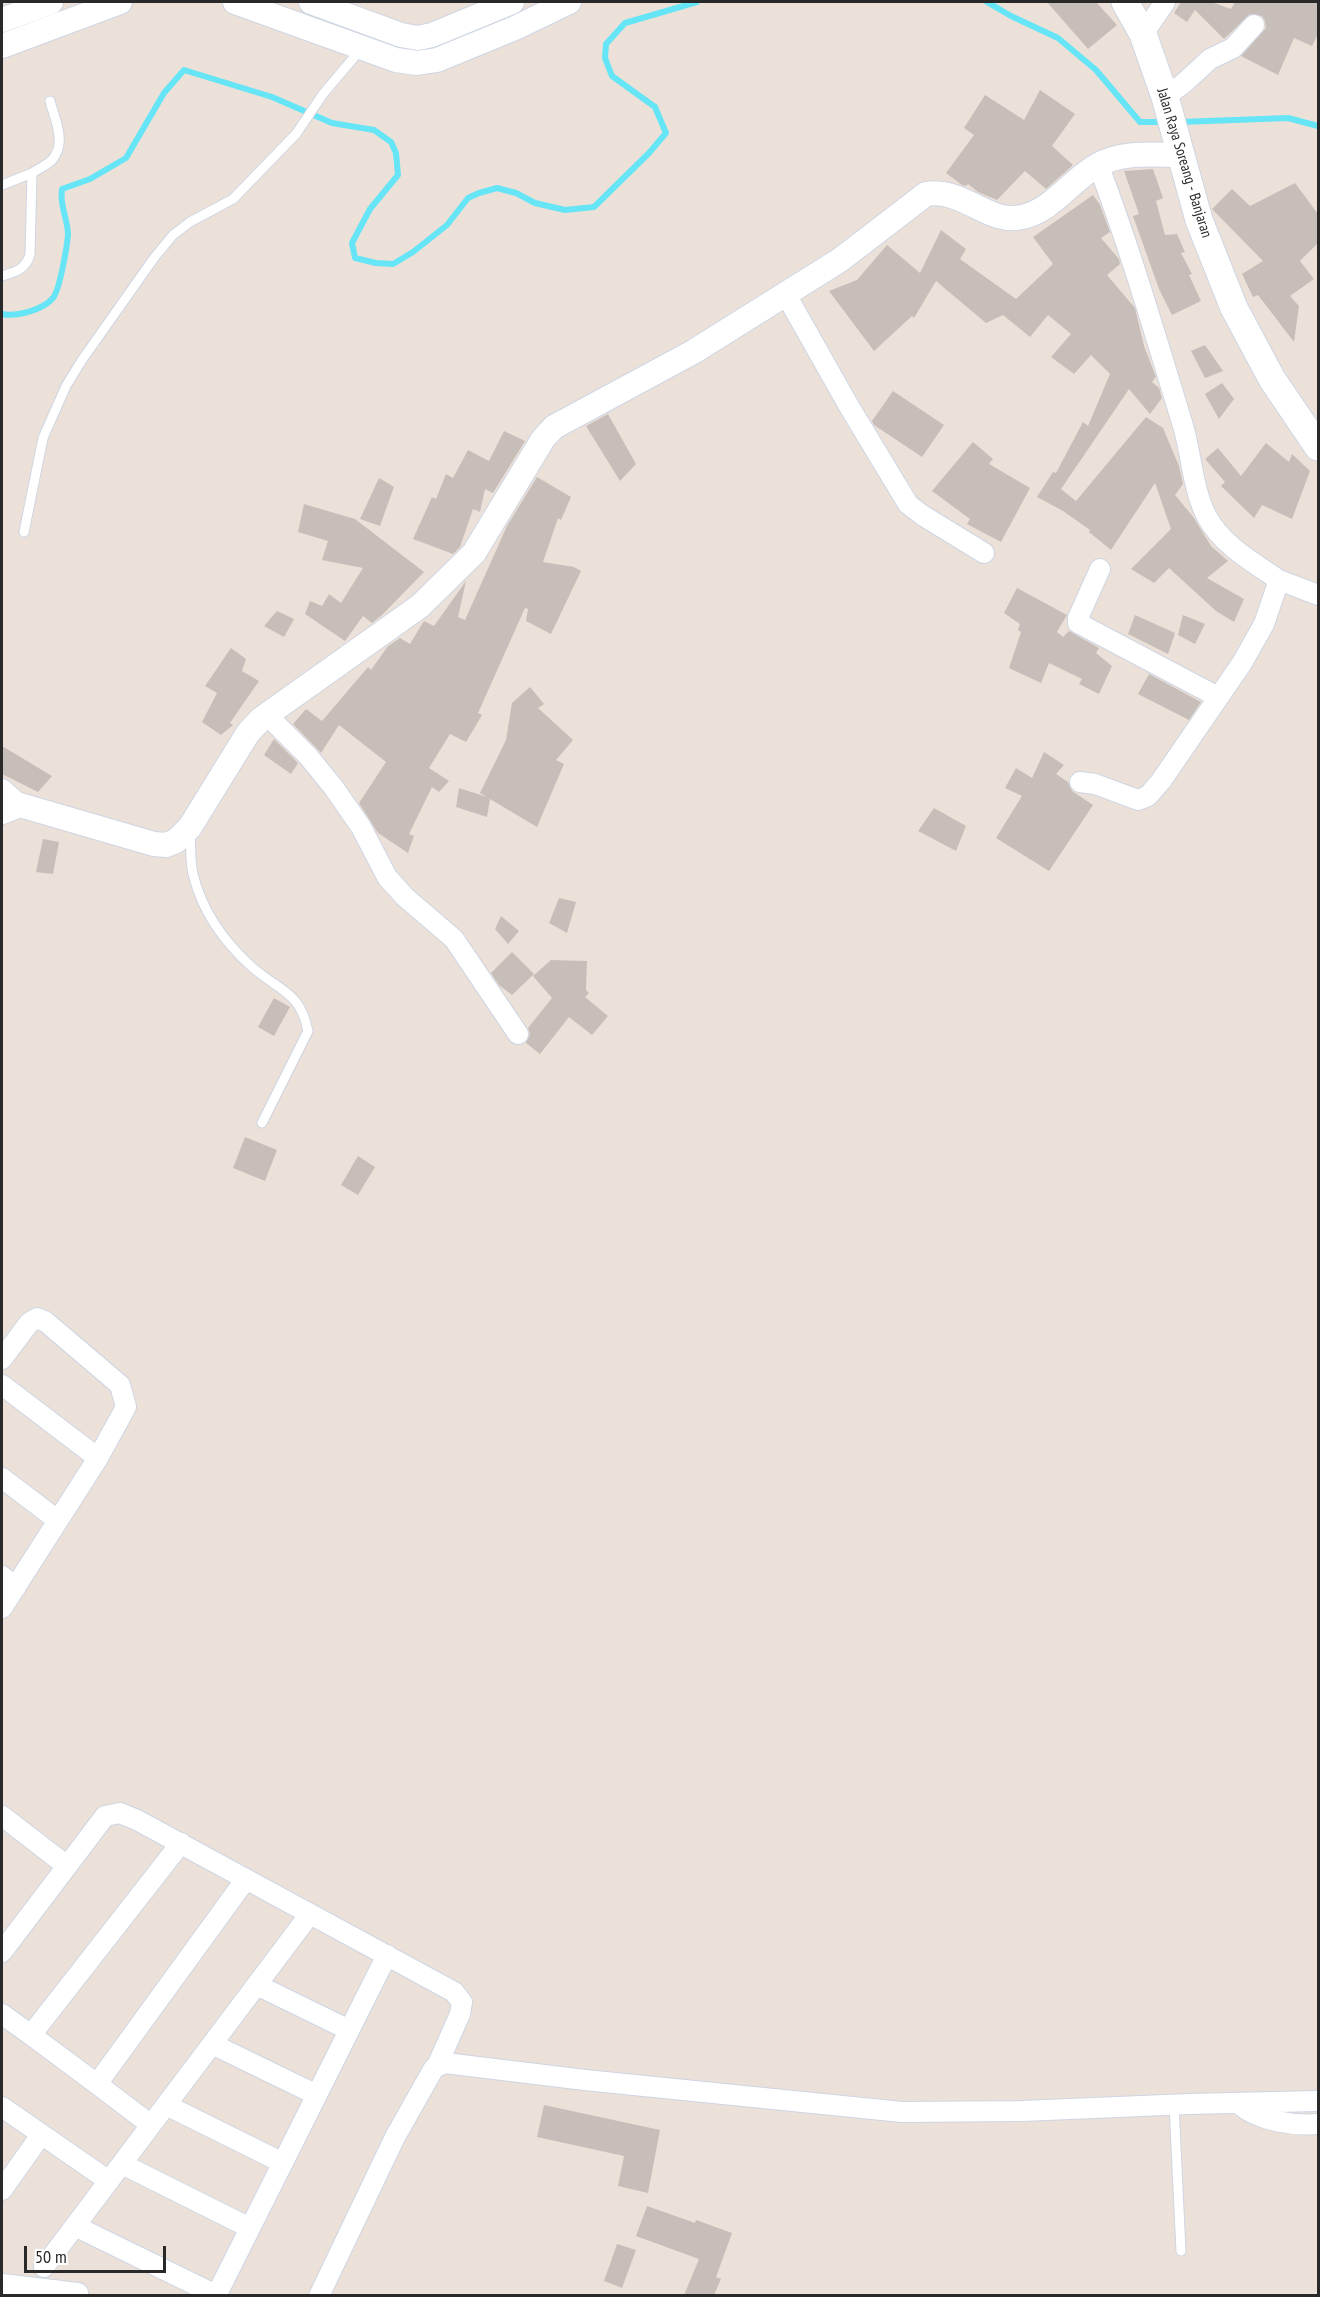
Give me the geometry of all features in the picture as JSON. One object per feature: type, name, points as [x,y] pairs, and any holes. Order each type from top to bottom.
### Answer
[{"type":"main road","name":"Jalan Raya Soreang - Banjaran","points":[[1125,2],[1143,34],[1166,101],[1199,220],[1234,308],[1272,379],[1318,447]]},
{"type":"street","points":[[2,20],[51,2]]},
{"type":"street","points":[[2,46],[120,2]]},
{"type":"street","points":[[235,2],[396,60],[417,63],[437,60],[569,2]]},
{"type":"street","points":[[311,2],[401,35],[418,38],[432,35],[508,3],[515,27]]},
{"type":"street","points":[[1143,34],[1165,2]]},
{"type":"street","points":[[1166,101],[1210,59],[1233,48],[1254,25]]},
{"type":"street","points":[[2,789],[11,808],[154,843],[166,845],[176,840],[190,827],[248,733],[267,715],[420,606],[474,553],[549,431],[666,368],[840,260],[926,194],[936,192],[951,194],[1000,217],[1022,217],[1041,209],[1098,164],[1121,157],[1178,147]]},
{"type":"street","points":[[1098,164],[1185,432],[1196,490],[1208,519],[1231,546],[1250,561],[1279,580],[1318,595]]},
{"type":"street","points":[[785,293],[908,504],[984,553]]},
{"type":"street","points":[[1100,569],[1078,618],[1078,623],[1218,698]]},
{"type":"street","points":[[1080,782],[1095,784],[1130,799],[1143,800],[1161,781],[1218,698],[1264,624],[1279,580]]},
{"type":"street","points":[[267,715],[308,756],[334,788],[361,827],[387,877],[405,897],[454,939],[518,1034]]},
{"type":"street","points":[[2,1359],[28,1323],[37,1318],[46,1322],[120,1385],[126,1407],[98,1458],[9,1582],[2,1608]]},
{"type":"street","points":[[2,1385],[98,1458]]},
{"type":"street","points":[[2,1478],[56,1519]]},
{"type":"street","points":[[2,1952],[105,1816],[120,1813],[181,1843],[454,1992],[462,2002],[460,2014],[441,2065]]},
{"type":"street","points":[[3,1821],[67,1866]]},
{"type":"street","points":[[31,2035],[181,1843]]},
{"type":"street","points":[[97,2084],[246,1879]]},
{"type":"street","points":[[44,2267],[310,1914]]},
{"type":"street","points":[[75,2226],[216,2295],[387,1955]]},
{"type":"street","points":[[257,1985],[350,2030]]},
{"type":"street","points":[[2,2014],[151,2125]]},
{"type":"street","points":[[212,2044],[317,2095]]},
{"type":"street","points":[[319,2295],[395,2137],[434,2068],[441,2065],[902,2112],[1023,2111],[1318,2101]]},
{"type":"street","points":[[1237,2102],[1245,2110],[1268,2119],[1308,2125],[1318,2124]]},
{"type":"street","points":[[166,2105],[283,2163]]},
{"type":"street","points":[[2,2107],[109,2181]]},
{"type":"street","points":[[2,2190],[41,2135]]},
{"type":"street","points":[[122,2164],[250,2228]]},
{"type":"street","points":[[2,2284],[78,2293]]},
{"type":"lane","points":[[24,532],[43,438],[66,386],[82,360],[154,258],[173,236],[190,222],[233,199],[288,143],[315,105],[362,47]]},
{"type":"lane","points":[[2,185],[32,173],[51,160],[57,151],[60,137],[50,101]]},
{"type":"lane","points":[[2,276],[20,271],[30,255],[32,173]]},
{"type":"lane","points":[[190,827],[193,873],[205,910],[237,952],[253,968],[296,1000],[305,1014],[308,1031],[262,1123]]},
{"type":"lane","points":[[1174,2105],[1181,2251]]},
{"type":"building","points":[[1047,2],[1096,2],[1117,25],[1088,49]]},
{"type":"building","points":[[1181,2],[1211,2],[1231,9],[1235,2],[1318,2],[1318,34],[1312,46],[1294,38],[1278,75],[1241,56],[1266,28],[1262,16],[1250,14],[1224,39],[1195,10],[1187,22],[1174,13]]},
{"type":"building","points":[[1040,90],[1075,114],[1052,146],[1073,165],[1046,189],[1025,171],[997,200],[978,192],[968,184],[962,185],[946,173],[974,135],[964,128],[985,95],[1024,120]]},
{"type":"building","points":[[1153,169],[1163,198],[1156,201],[1165,235],[1177,234],[1185,252],[1181,253],[1192,274],[1189,275],[1201,301],[1172,315],[1159,289],[1133,216],[1139,214],[1124,171]]},
{"type":"building","points":[[1295,183],[1318,214],[1318,243],[1300,261],[1314,279],[1290,296],[1299,306],[1294,342],[1258,295],[1253,297],[1242,274],[1263,261],[1212,209],[1232,189],[1250,206]]},
{"type":"building","points":[[1093,195],[1100,205],[1110,232],[1101,238],[1119,259],[1120,264],[1107,275],[1135,308],[1144,346],[1156,377],[1152,382],[1159,388],[1162,398],[1150,414],[1129,389],[1061,489],[1076,501],[1146,417],[1163,428],[1179,466],[1183,484],[1175,495],[1194,518],[1211,546],[1228,561],[1207,578],[1244,599],[1234,622],[1216,611],[1169,568],[1154,583],[1131,569],[1171,529],[1155,483],[1111,550],[1089,532],[1090,530],[1063,511],[1037,497],[1053,472],[1056,473],[1083,422],[1088,426],[1110,374],[1091,355],[1074,374],[1051,357],[1071,334],[1048,315],[1030,337],[1003,315],[986,323],[936,281],[914,318],[912,316],[874,351],[829,291],[857,280],[887,245],[920,273],[941,230],[966,249],[960,259],[1016,299],[1053,264],[1033,237]]},
{"type":"building","points":[[1205,345],[1223,371],[1205,378],[1191,351]]},
{"type":"building","points":[[1222,383],[1234,399],[1219,419],[1205,394]]},
{"type":"building","points":[[893,391],[944,425],[922,457],[874,425],[872,421]]},
{"type":"building","points":[[608,414],[636,464],[620,481],[586,426]]},
{"type":"building","points":[[504,431],[525,441],[493,493],[485,489],[480,512],[473,509],[460,547],[453,554],[413,539],[432,497],[436,499],[446,474],[453,478],[468,450],[489,461]]},
{"type":"building","points":[[973,442],[993,459],[989,464],[1030,488],[1001,542],[967,524],[970,519],[932,491]]},
{"type":"building","points":[[1266,443],[1289,462],[1292,454],[1310,471],[1292,519],[1262,505],[1254,518],[1221,486],[1225,482],[1205,459],[1218,448],[1241,476]]},
{"type":"building","points":[[537,477],[571,497],[561,520],[558,518],[543,562],[574,567],[581,571],[551,634],[526,621],[528,609],[525,608],[478,713],[482,715],[466,742],[450,734],[429,768],[449,781],[439,792],[432,787],[409,834],[414,836],[408,853],[378,833],[359,803],[386,762],[339,725],[321,753],[293,724],[306,709],[322,721],[368,667],[371,670],[388,646],[400,638],[410,644],[424,621],[434,626],[466,581],[458,617],[465,620],[507,526]]},
{"type":"building","points":[[379,478],[394,487],[380,526],[360,519]]},
{"type":"building","points":[[304,504],[355,519],[424,572],[372,623],[363,616],[345,641],[305,614],[310,601],[322,606],[329,594],[341,603],[363,568],[322,560],[328,541],[298,532]]},
{"type":"building","points":[[1017,588],[1067,615],[1057,632],[1063,637],[1069,631],[1099,648],[1096,653],[1112,666],[1099,694],[1079,684],[1082,679],[1049,663],[1041,683],[1009,668],[1021,632],[1018,630],[1020,624],[1004,613]]},
{"type":"building","points":[[277,611],[294,619],[284,637],[264,626]]},
{"type":"building","points":[[1135,615],[1175,633],[1168,654],[1128,634]]},
{"type":"building","points":[[1183,615],[1205,624],[1195,644],[1178,635]]},
{"type":"building","points":[[231,648],[246,659],[242,671],[259,681],[230,723],[233,725],[221,735],[202,722],[217,693],[205,686]]},
{"type":"building","points":[[1149,674],[1201,702],[1189,720],[1138,694]]},
{"type":"building","points":[[530,687],[544,704],[538,708],[573,740],[556,760],[564,764],[537,827],[490,799],[487,817],[456,807],[459,788],[487,797],[480,793],[506,740],[512,703]]},
{"type":"building","points":[[274,739],[298,763],[291,774],[264,755]]},
{"type":"building","points":[[2,746],[52,776],[38,792],[2,774]]},
{"type":"building","points":[[1044,752],[1064,765],[1056,774],[1068,782],[1072,791],[1093,805],[1049,871],[996,838],[1022,796],[1005,788],[1016,768],[1032,778]]},
{"type":"building","points":[[934,808],[966,826],[956,851],[918,831]]},
{"type":"building","points":[[43,839],[59,842],[53,874],[36,872]]},
{"type":"building","points":[[559,898],[576,902],[567,933],[549,923]]},
{"type":"building","points":[[501,916],[519,931],[508,944],[495,929]]},
{"type":"building","points":[[512,952],[534,974],[512,995],[499,985],[491,973]]},
{"type":"building","points":[[551,960],[587,961],[586,990],[589,993],[585,997],[608,1016],[592,1035],[569,1017],[540,1054],[526,1043],[530,1034],[528,1028],[552,998],[533,976]]},
{"type":"building","points":[[274,998],[290,1007],[274,1036],[258,1027]]},
{"type":"building","points":[[245,1137],[277,1150],[265,1181],[233,1168]]},
{"type":"building","points":[[358,1156],[375,1167],[358,1195],[341,1185]]},
{"type":"building","points":[[544,2105],[660,2130],[648,2193],[618,2186],[624,2156],[537,2137]]},
{"type":"building","points":[[647,2206],[732,2233],[716,2277],[721,2279],[714,2295],[684,2295],[699,2259],[636,2236]]},
{"type":"building","points":[[617,2244],[636,2250],[622,2288],[604,2281]]},
{"type":"waterway","points":[[2,314],[29,312],[43,306],[53,298],[61,277],[68,235],[62,189],[90,179],[126,158],[164,93],[184,70],[272,97],[332,123],[374,130],[391,142],[396,153],[398,175],[370,209],[352,243],[355,258],[393,264],[413,252],[447,225],[468,198],[479,193],[497,188],[516,193],[535,203],[565,210],[594,207],[666,133],[655,107],[612,76],[605,58],[606,44],[625,23],[697,2]]},
{"type":"waterway","points":[[987,2],[1058,38],[1096,70],[1140,122],[1164,122]]},
{"type":"waterway","points":[[1180,122],[1288,118],[1318,126]]}]
